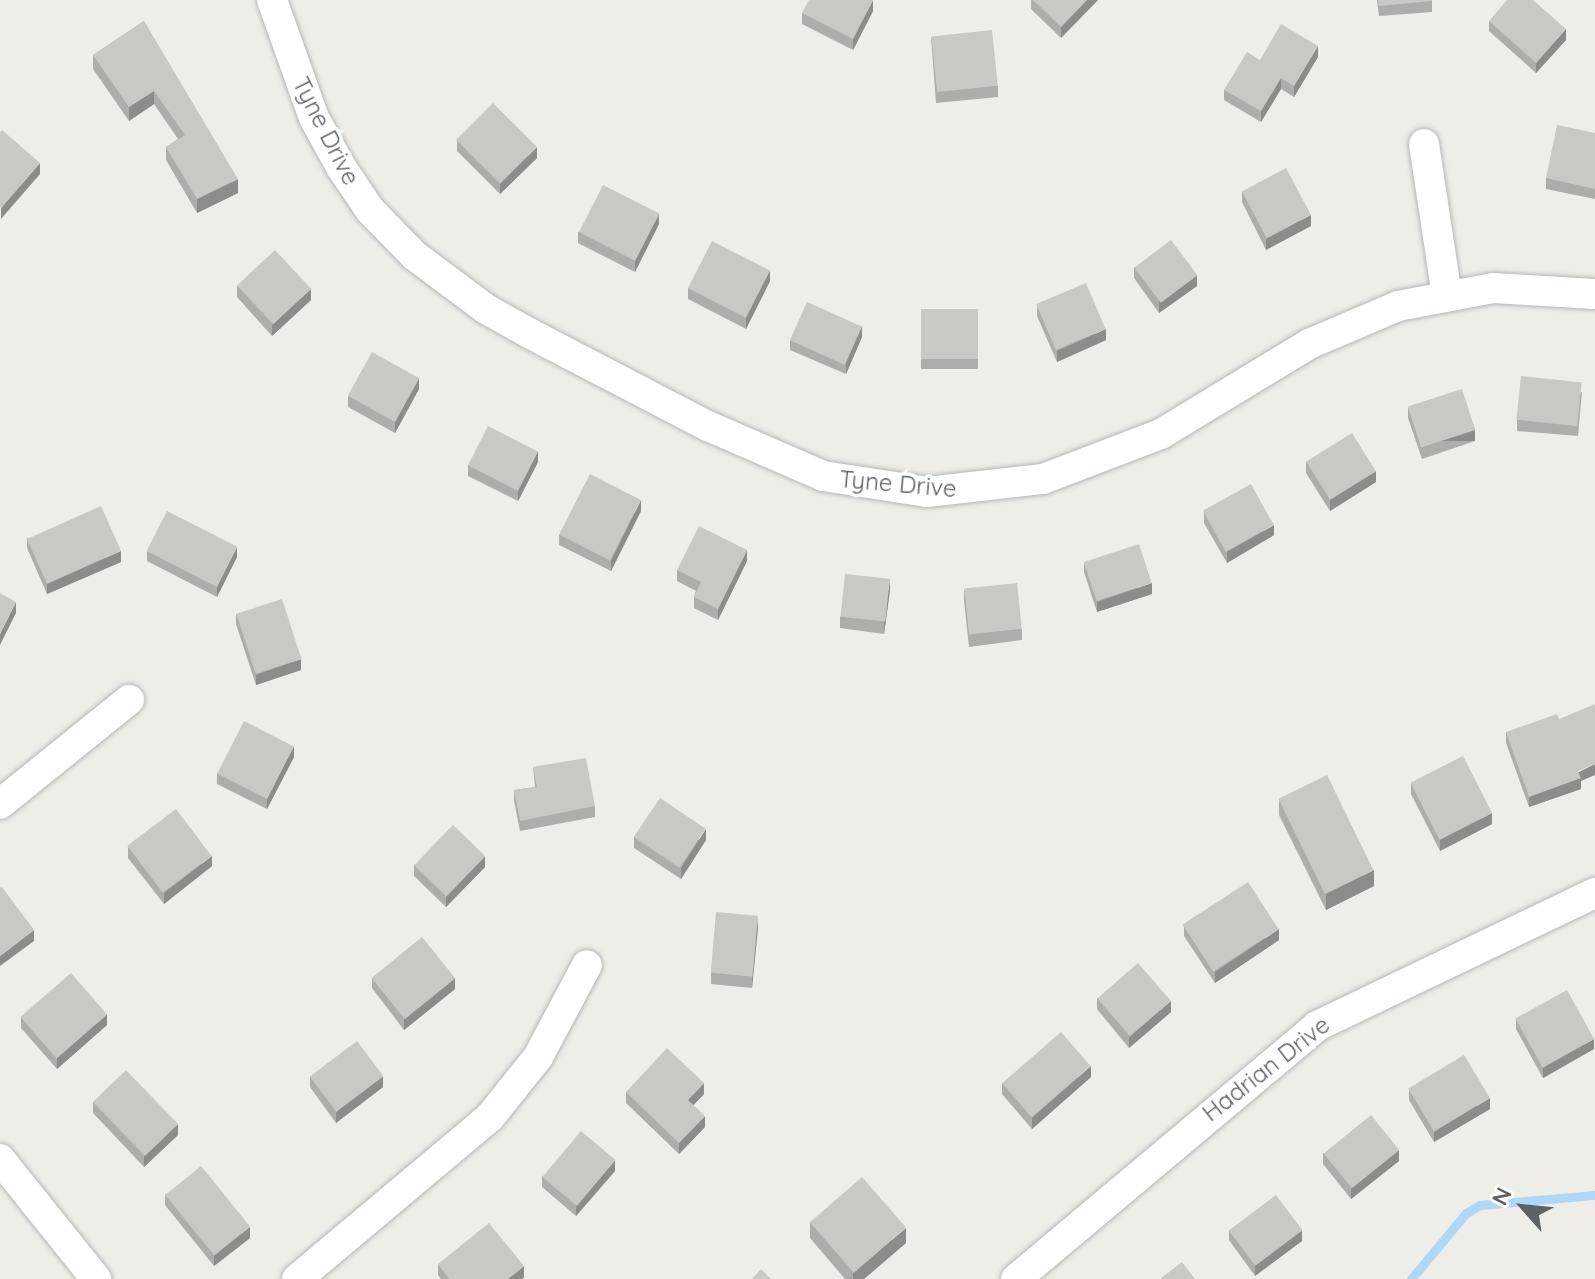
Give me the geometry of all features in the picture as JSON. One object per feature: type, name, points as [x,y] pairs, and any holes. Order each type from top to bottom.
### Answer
[{"type":"street","name":"Tyne Drive","points":[[272,0],[314,118],[341,167],[370,210],[415,256],[486,309],[529,333],[708,426],[823,476],[927,492],[1043,479],[1161,434],[1343,328],[1398,306],[1493,288],[1595,294]]},
{"type":"street","points":[[1424,144],[1447,296]]},
{"type":"street","points":[[0,804],[129,700]]},
{"type":"street","name":"Hadrian Drive","points":[[1016,1279],[1317,1026],[1595,893]]},
{"type":"street","points":[[297,1279],[490,1117],[538,1057],[587,965]]},
{"type":"street","points":[[0,1159],[96,1279]]},
{"type":"building","points":[[809,0],[873,0],[853,39],[802,13]]},
{"type":"building","points":[[1033,0],[1087,0],[1061,27]]},
{"type":"building","points":[[1378,0],[1432,0],[1432,1],[1379,6]]},
{"type":"building","points":[[1507,0],[1533,0],[1566,29],[1536,63],[1489,21]]},
{"type":"building","points":[[144,21],[238,179],[197,199],[166,147],[185,135],[154,91],[129,107],[93,55]]},
{"type":"building","points":[[1281,24],[1318,46],[1294,86],[1281,78],[1261,111],[1224,90],[1247,52],[1260,60]]},
{"type":"building","points":[[992,30],[998,86],[937,92],[931,36]]},
{"type":"building","points":[[493,103],[537,147],[500,184],[456,140]]},
{"type":"building","points":[[1557,125],[1595,133],[1595,189],[1546,178]]},
{"type":"building","points":[[2,130],[40,163],[1,208],[0,132]]},
{"type":"building","points":[[1286,168],[1311,215],[1267,238],[1242,191]]},
{"type":"building","points":[[603,185],[659,214],[635,261],[579,232]]},
{"type":"building","points":[[1171,240],[1197,275],[1161,303],[1134,268]]},
{"type":"building","points":[[712,241],[770,271],[746,318],[688,288]]},
{"type":"building","points":[[275,250],[311,289],[273,324],[237,285]]},
{"type":"building","points":[[1086,283],[1106,329],[1056,350],[1036,304]]},
{"type":"building","points":[[807,302],[862,326],[845,365],[790,340]]},
{"type":"building","points":[[921,309],[978,309],[978,359],[921,359]]},
{"type":"building","points":[[372,352],[419,378],[395,422],[348,396]]},
{"type":"building","points":[[1521,376],[1582,382],[1577,426],[1516,420]]},
{"type":"building","points":[[1462,389],[1475,430],[1421,448],[1408,407]]},
{"type":"building","points":[[488,426],[538,451],[518,491],[468,465]]},
{"type":"building","points":[[1352,433],[1376,471],[1330,500],[1306,462]]},
{"type":"building","points":[[590,474],[641,500],[610,560],[559,535]]},
{"type":"building","points":[[1251,484],[1274,525],[1226,552],[1203,511]]},
{"type":"building","points":[[101,506],[121,551],[47,584],[27,539]]},
{"type":"building","points":[[167,511],[237,547],[217,587],[147,551]]},
{"type":"building","points":[[699,526],[747,550],[718,609],[694,597],[701,582],[677,570]]},
{"type":"building","points":[[1139,544],[1152,583],[1097,601],[1084,562]]},
{"type":"building","points":[[845,574],[890,579],[885,621],[841,617]]},
{"type":"building","points":[[1017,583],[1022,629],[969,634],[964,589]]},
{"type":"building","points":[[0,593],[16,602],[0,634]]},
{"type":"building","points":[[282,599],[301,659],[256,674],[236,614]]},
{"type":"building","points":[[1595,704],[1595,764],[1578,771],[1581,778],[1529,797],[1506,732],[1557,714],[1559,719]]},
{"type":"building","points":[[244,721],[294,746],[267,799],[217,774]]},
{"type":"building","points":[[1463,756],[1492,813],[1439,840],[1410,783]]},
{"type":"building","points":[[586,758],[595,806],[520,821],[514,790],[537,787],[533,767]]},
{"type":"building","points":[[1327,775],[1373,870],[1325,894],[1278,799]]},
{"type":"building","points":[[660,798],[706,829],[679,868],[634,837]]},
{"type":"building","points":[[176,809],[212,856],[163,893],[127,846]]},
{"type":"building","points":[[453,825],[485,856],[446,897],[414,865]]},
{"type":"building","points":[[1248,882],[1278,929],[1213,971],[1183,924]]},
{"type":"building","points":[[0,888],[34,930],[0,956]]},
{"type":"building","points":[[716,912],[758,916],[753,976],[711,973]]},
{"type":"building","points":[[422,937],[455,978],[405,1019],[371,978]]},
{"type":"building","points":[[1138,963],[1171,1001],[1130,1036],[1097,998]]},
{"type":"building","points":[[71,973],[107,1015],[57,1058],[20,1017]]},
{"type":"building","points":[[1567,990],[1594,1039],[1543,1068],[1515,1019]]},
{"type":"building","points":[[1061,1032],[1091,1066],[1032,1117],[1002,1083]]},
{"type":"building","points":[[357,1041],[383,1076],[336,1112],[310,1077]]},
{"type":"building","points":[[667,1048],[704,1083],[688,1100],[705,1116],[679,1143],[626,1092]]},
{"type":"building","points":[[1464,1055],[1490,1098],[1434,1131],[1408,1088]]},
{"type":"building","points":[[126,1070],[178,1124],[145,1156],[93,1102]]},
{"type":"building","points":[[1371,1115],[1399,1150],[1352,1188],[1324,1153]]},
{"type":"building","points":[[581,1131],[615,1160],[577,1206],[542,1177]]},
{"type":"building","points":[[201,1166],[250,1227],[214,1256],[165,1195]]},
{"type":"building","points":[[862,1177],[906,1228],[854,1273],[810,1222]]},
{"type":"building","points":[[1276,1195],[1302,1230],[1255,1266],[1229,1231]]},
{"type":"building","points":[[489,1223],[524,1266],[508,1279],[449,1279],[438,1264]]},
{"type":"building","points":[[1182,1262],[1195,1279],[1160,1279]]},
{"type":"building","points":[[761,1269],[771,1279],[752,1279]]},
{"type":"waterway","points":[[1411,1279],[1466,1213],[1480,1205],[1595,1195]]}]
